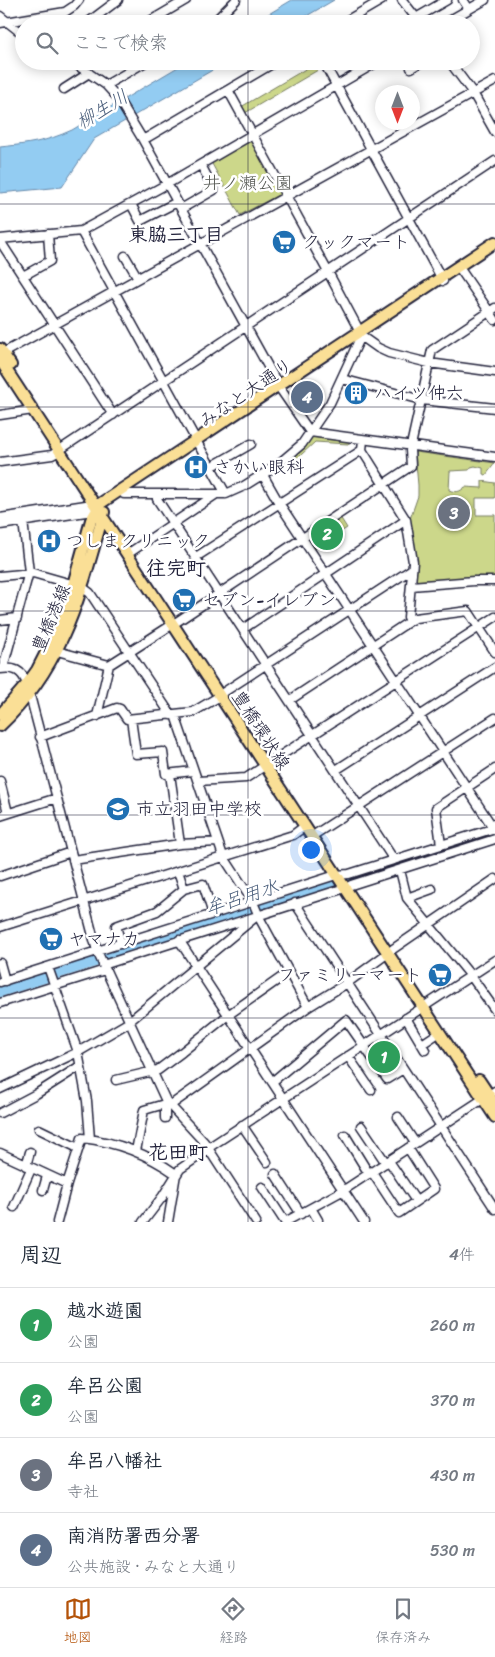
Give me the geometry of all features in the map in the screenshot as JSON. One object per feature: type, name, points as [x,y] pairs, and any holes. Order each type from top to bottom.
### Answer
[{"type":"main road","name":"みなと大通り","points":[[460,268],[495,242]]},
{"type":"main road","name":"みなと大通り","points":[[100,509],[361,333],[460,268],[495,248]]},
{"type":"main road","name":"豊橋環状線","points":[[1,354],[33,410],[62,449]]},
{"type":"main road","name":"豊橋環状線","points":[[1,354],[268,765],[304,826],[344,881],[426,1005],[495,1104]]},
{"type":"main road","name":"みなと大通り","points":[[100,509],[197,442]]},
{"type":"main road","name":"豊橋環状線","points":[[100,509],[132,551],[176,623]]},
{"type":"main road","name":"豊橋港線","points":[[0,726],[57,651],[72,618],[78,586],[100,509]]},
{"type":"main road","name":"豊橋港線","points":[[0,715],[28,688],[46,655],[78,586]]},
{"type":"main road","name":"豊橋環状線","points":[[268,765],[317,833],[344,881]]},
{"type":"main road","name":"豊橋環状線","points":[[426,1005],[435,1035],[489,1095],[495,1117]]},
{"type":"street","points":[[47,15],[65,12],[79,0]]},
{"type":"street","points":[[98,15],[118,0]]},
{"type":"street","points":[[160,15],[186,0]]},
{"type":"street","points":[[221,15],[236,0]]},
{"type":"street","points":[[357,15],[382,0]]},
{"type":"street","points":[[402,0],[413,15]]},
{"type":"street","points":[[426,15],[446,0]]},
{"type":"street","points":[[464,0],[469,9]]},
{"type":"street","points":[[459,15],[485,0]]},
{"type":"street","points":[[0,16],[4,22],[15,29]]},
{"type":"street","points":[[85,70],[106,84],[117,97],[280,388],[310,432],[495,458]]},
{"type":"street","points":[[106,84],[131,70]]},
{"type":"street","points":[[142,140],[262,70]]},
{"type":"street","points":[[328,70],[443,279]]},
{"type":"street","points":[[113,415],[0,240],[82,232],[364,70]]},
{"type":"street","points":[[456,70],[473,93],[495,132]]},
{"type":"street","points":[[64,89],[89,73]]},
{"type":"street","points":[[1,354],[495,81]]},
{"type":"street","points":[[228,90],[361,333],[378,348],[389,353],[429,363],[495,372]]},
{"type":"street","points":[[0,462],[52,455],[62,449],[495,161]]},
{"type":"street","points":[[131,204],[140,221],[214,190],[200,165]]},
{"type":"street","points":[[82,232],[226,494]]},
{"type":"street","points":[[23,276],[50,261],[48,234]]},
{"type":"street","points":[[125,256],[138,278]]},
{"type":"street","points":[[460,268],[492,310],[495,320]]},
{"type":"street","points":[[97,716],[109,665],[176,623],[411,466],[411,447],[432,350],[492,310]]},
{"type":"street","points":[[124,494],[226,494],[263,475],[302,444],[330,403],[361,333]]},
{"type":"street","points":[[342,379],[422,400],[495,408]]},
{"type":"street","points":[[0,415],[33,410]]},
{"type":"street","points":[[363,440],[362,450],[406,520],[413,562],[408,617],[410,621]]},
{"type":"street","points":[[211,467],[251,444]]},
{"type":"street","points":[[196,557],[362,450]]},
{"type":"street","points":[[0,1003],[51,976],[178,940],[256,909],[344,881],[400,870],[478,839],[493,825],[466,788],[302,539],[263,475]]},
{"type":"street","points":[[157,494],[157,498],[173,523],[394,860]]},
{"type":"street","points":[[132,551],[215,495]]},
{"type":"street","name":"みなと大通り","points":[[0,518],[100,509]]},
{"type":"street","name":"みなと大通り","points":[[0,524],[100,509]]},
{"type":"street","points":[[243,629],[406,520]]},
{"type":"street","points":[[23,521],[29,572],[2,668],[16,669],[24,677],[101,961],[151,1071],[168,1104],[208,1148],[256,1222]]},
{"type":"street","points":[[40,737],[117,708],[120,709],[127,719],[173,715],[197,710],[412,569]]},
{"type":"street","points":[[0,576],[29,572],[78,586],[90,593],[129,653],[173,715],[224,856],[256,909],[308,1007]]},
{"type":"street","points":[[411,586],[495,581]]},
{"type":"street","points":[[290,700],[414,618],[468,611],[495,652]]},
{"type":"street","points":[[198,781],[246,778],[495,617]]},
{"type":"street","points":[[0,620],[17,618]]},
{"type":"street","points":[[57,651],[109,665]]},
{"type":"street","points":[[336,770],[495,667]]},
{"type":"street","points":[[317,833],[495,718]]},
{"type":"street","points":[[131,719],[136,754],[163,752],[166,774],[193,771]]},
{"type":"street","points":[[441,845],[436,808],[495,769]]},
{"type":"street","points":[[170,774],[180,844]]},
{"type":"street","points":[[0,781],[8,813]]},
{"type":"street","points":[[0,816],[56,798]]},
{"type":"street","points":[[0,927],[293,835],[304,826]]},
{"type":"street","points":[[0,963],[2,981],[51,976],[101,961],[121,944],[213,914],[295,904],[394,860],[441,845],[478,839],[495,840]]},
{"type":"street","points":[[74,860],[180,844],[218,842]]},
{"type":"street","points":[[0,876],[71,852]]},
{"type":"street","points":[[178,870],[184,889]]},
{"type":"street","points":[[400,870],[407,898],[494,1006]]},
{"type":"street","points":[[136,1151],[144,1110],[168,1104],[308,1007],[347,983],[495,879]]},
{"type":"street","points":[[121,944],[116,926],[157,911],[184,889],[203,884],[213,914]]},
{"type":"street","points":[[407,898],[432,889]]},
{"type":"street","points":[[295,904],[495,1209]]},
{"type":"street","points":[[0,1089],[78,1052],[129,1021],[197,967],[256,909]]},
{"type":"street","points":[[178,940],[364,1222]]},
{"type":"street","points":[[143,1222],[163,1196],[180,1169],[208,1148],[381,1034],[494,963]]},
{"type":"street","points":[[116,1080],[158,1070],[228,1015],[288,972]]},
{"type":"street","points":[[51,976],[78,1052],[90,1139]]},
{"type":"street","points":[[406,1018],[424,1047],[435,1035]]},
{"type":"street","points":[[272,1082],[346,1020],[388,1079],[403,1070]]},
{"type":"street","points":[[348,1056],[371,1090]]},
{"type":"street","points":[[0,1113],[36,1094],[80,1066]]},
{"type":"street","points":[[262,1187],[285,1222],[344,1190],[489,1095]]},
{"type":"street","points":[[165,1118],[168,1104]]},
{"type":"street","points":[[398,1117],[415,1143]]},
{"type":"street","points":[[242,1125],[267,1162]]},
{"type":"street","points":[[361,1126],[416,1201]]},
{"type":"street","points":[[39,1129],[78,1148]]},
{"type":"street","points":[[345,1135],[398,1213],[434,1190],[408,1148]]},
{"type":"street","points":[[57,1222],[82,1138],[136,1151],[157,1161],[176,1174]]},
{"type":"street","points":[[14,1207],[29,1168],[30,1152]]},
{"type":"street","points":[[0,1153],[67,1184]]},
{"type":"street","points":[[168,1222],[176,1174]]},
{"type":"street","points":[[275,1174],[301,1214]]},
{"type":"street","points":[[43,1190],[47,1176]]},
{"type":"street","points":[[311,1208],[318,1220]]},
{"type":"green space","points":[[304,70],[318,70],[245,113],[241,107]]},
{"type":"green space","name":"井ノ瀬公園","points":[[249,140],[252,141],[280,194],[240,215],[211,162]]},
{"type":"green space","points":[[312,437],[351,442],[348,444],[315,442],[289,466],[285,463]]},
{"type":"green space","points":[[415,452],[495,463],[486,475],[483,474],[483,468],[475,466],[469,470],[450,471],[449,490],[456,492],[465,487],[482,488],[482,481],[495,483],[495,498],[476,498],[476,515],[495,515],[495,579],[414,582],[416,563],[410,519],[418,496]]},
{"type":"green space","points":[[340,517],[347,528],[313,550],[307,539]]},
{"type":"green space","points":[[382,1039],[400,1067],[387,1076],[369,1048],[369,1044]]},
{"type":"water","points":[[292,0],[334,0],[308,15],[267,15]]},
{"type":"water","points":[[173,70],[213,70],[94,139],[62,187],[0,193],[0,147],[37,142],[72,130]]},
{"type":"waterway","name":"牟呂用水","points":[[0,992],[495,835]]},
{"type":"place","name":"クックマート","points":[[284,242]]},
{"type":"place","name":"ハイツ仲六","points":[[356,393]]},
{"type":"place","name":"南消防署西分署","points":[[307,397]]},
{"type":"place","name":"さかい眼科","points":[[196,467]]},
{"type":"place","name":"牟呂八幡社","points":[[454,513]]},
{"type":"place","name":"牟呂公園","points":[[327,534]]},
{"type":"place","name":"つしまクリニック","points":[[49,541]]},
{"type":"place","name":"セブン-イレブン","points":[[184,600]]},
{"type":"place","name":"市立羽田中学校","points":[[118,809]]},
{"type":"place","name":"ヤマナカ","points":[[51,939]]},
{"type":"place","name":"ファミリーマート","points":[[440,975]]},
{"type":"place","name":"越水遊園","points":[[384,1057]]},
{"type":"district","name":"東脇三丁目","points":[[176,234]]},
{"type":"district","name":"往完町","points":[[176,568]]},
{"type":"district","name":"花田町","points":[[178,1152]]},
{"type":"water label","name":"柳生川","points":[[102,109]]}]
